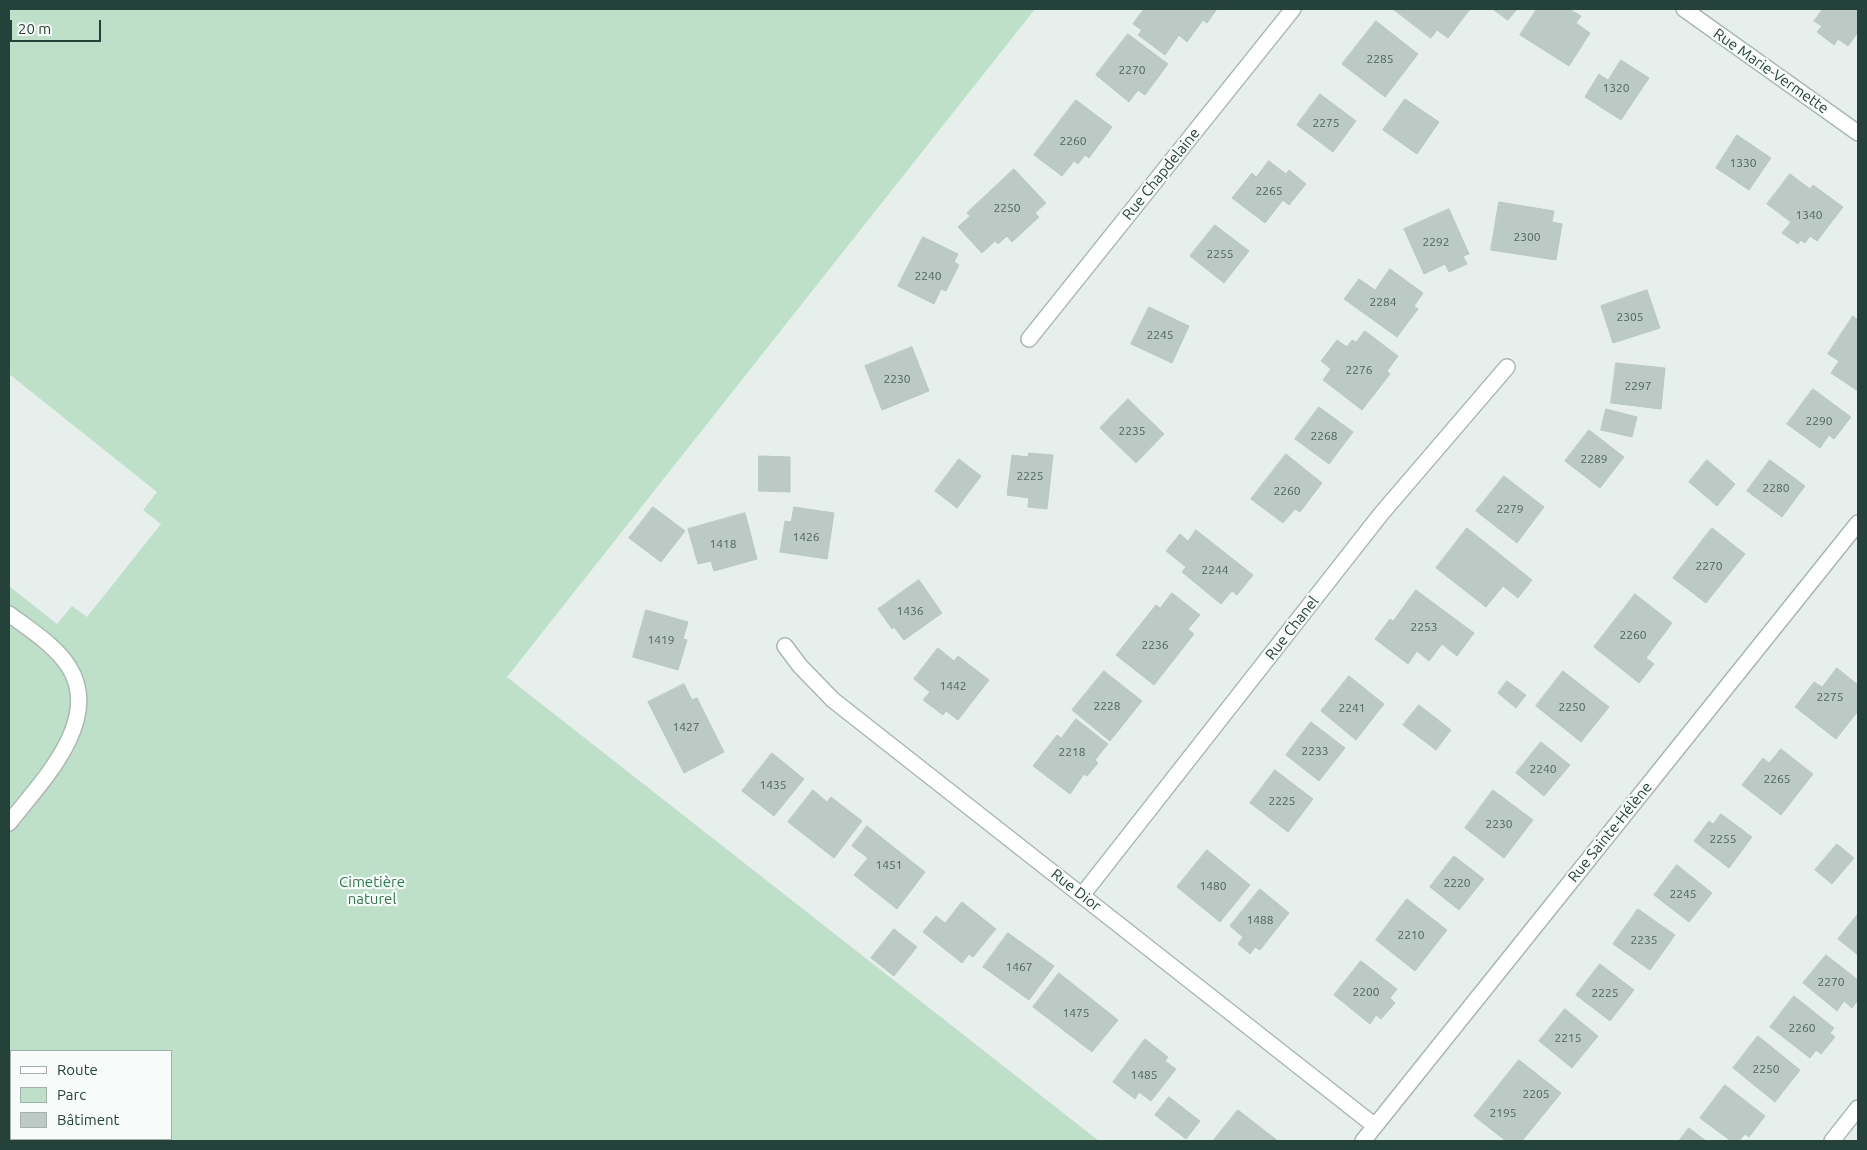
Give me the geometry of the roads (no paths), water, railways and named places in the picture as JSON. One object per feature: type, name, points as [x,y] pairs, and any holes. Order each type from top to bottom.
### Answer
[{"type":"street","name":"Rue Chapdelaine","points":[[1029,339],[1293,9]]},
{"type":"street","name":"Rue Marie-Vermette","points":[[1684,9],[1858,133]]},
{"type":"street","name":"Rue Chanel","points":[[1083,894],[1382,514],[1507,367]]},
{"type":"street","name":"Rue Sainte-Hélène","points":[[1362,1141],[1858,523]]},
{"type":"street","points":[[9,614],[57,652],[69,667],[76,685],[79,707],[75,729],[65,748],[9,823]]},
{"type":"street","name":"Rue Dior","points":[[785,646],[800,666],[833,700],[1083,894],[1222,1008],[1375,1126]]},
{"type":"street","points":[[1832,1141],[1858,1108]]},
{"type":"park label","name":"Cimetière naturel","points":[[372,890]]}]
